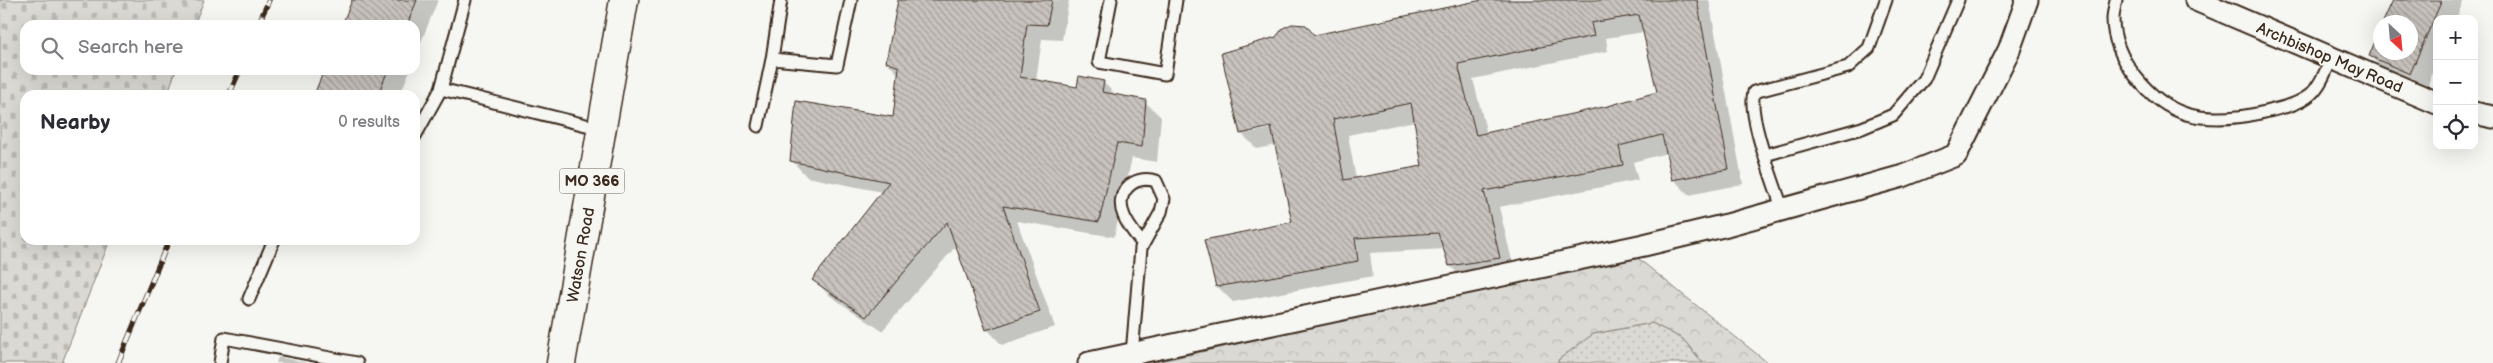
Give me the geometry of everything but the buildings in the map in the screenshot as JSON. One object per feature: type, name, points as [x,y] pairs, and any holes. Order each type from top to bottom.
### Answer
[{"type":"main road","name":"Watson Road","points":[[561,363],[624,0]]},
{"type":"street","points":[[1089,363],[1620,251],[1727,225],[1782,208],[1902,176],[1956,155],[2009,50],[2027,0]]},
{"type":"street","name":"Archbishop May Road","points":[[2196,0],[2433,101]]},
{"type":"street","points":[[2478,114],[2493,117]]},
{"type":"lane","points":[[420,127],[441,89],[465,0]]},
{"type":"lane","points":[[758,126],[772,59],[781,0]]},
{"type":"lane","points":[[772,59],[837,65],[851,0]]},
{"type":"lane","points":[[1111,0],[1099,62],[1165,74],[1176,0]]},
{"type":"lane","points":[[1782,208],[1765,155],[1751,101],[1754,92],[1848,66],[1869,48],[1886,0]]},
{"type":"lane","points":[[1765,155],[1862,128],[1894,115],[1924,79],[1958,0]]},
{"type":"lane","points":[[2116,0],[2113,19],[2117,43],[2128,65],[2145,88],[2185,113],[2208,118],[2244,117],[2302,101],[2317,88],[2332,58]]},
{"type":"lane","points":[[441,89],[602,128]]},
{"type":"lane","points":[[1132,354],[1142,242],[1161,212],[1164,199],[1156,181],[1147,178],[1131,183],[1124,190],[1121,199],[1124,216],[1142,242]]},
{"type":"lane","points":[[249,299],[272,245]]},
{"type":"lane","points":[[220,363],[224,338],[357,363]]},
{"type":"green space","points":[[0,0],[204,0],[196,20],[20,20],[20,75],[174,75],[169,90],[20,90],[20,245],[108,245],[62,363],[0,363]]},
{"type":"green space","points":[[1635,256],[1768,363],[1703,363],[1683,339],[1652,323],[1593,334],[1558,360],[1559,363],[1151,363]]},
{"type":"green space","points":[[1652,323],[1683,339],[1703,363],[1559,363],[1558,360],[1593,334]]},
{"type":"railway","points":[[260,20],[269,0]]},
{"type":"railway","points":[[231,90],[238,75]]},
{"type":"railway","points":[[118,363],[167,245]]}]
